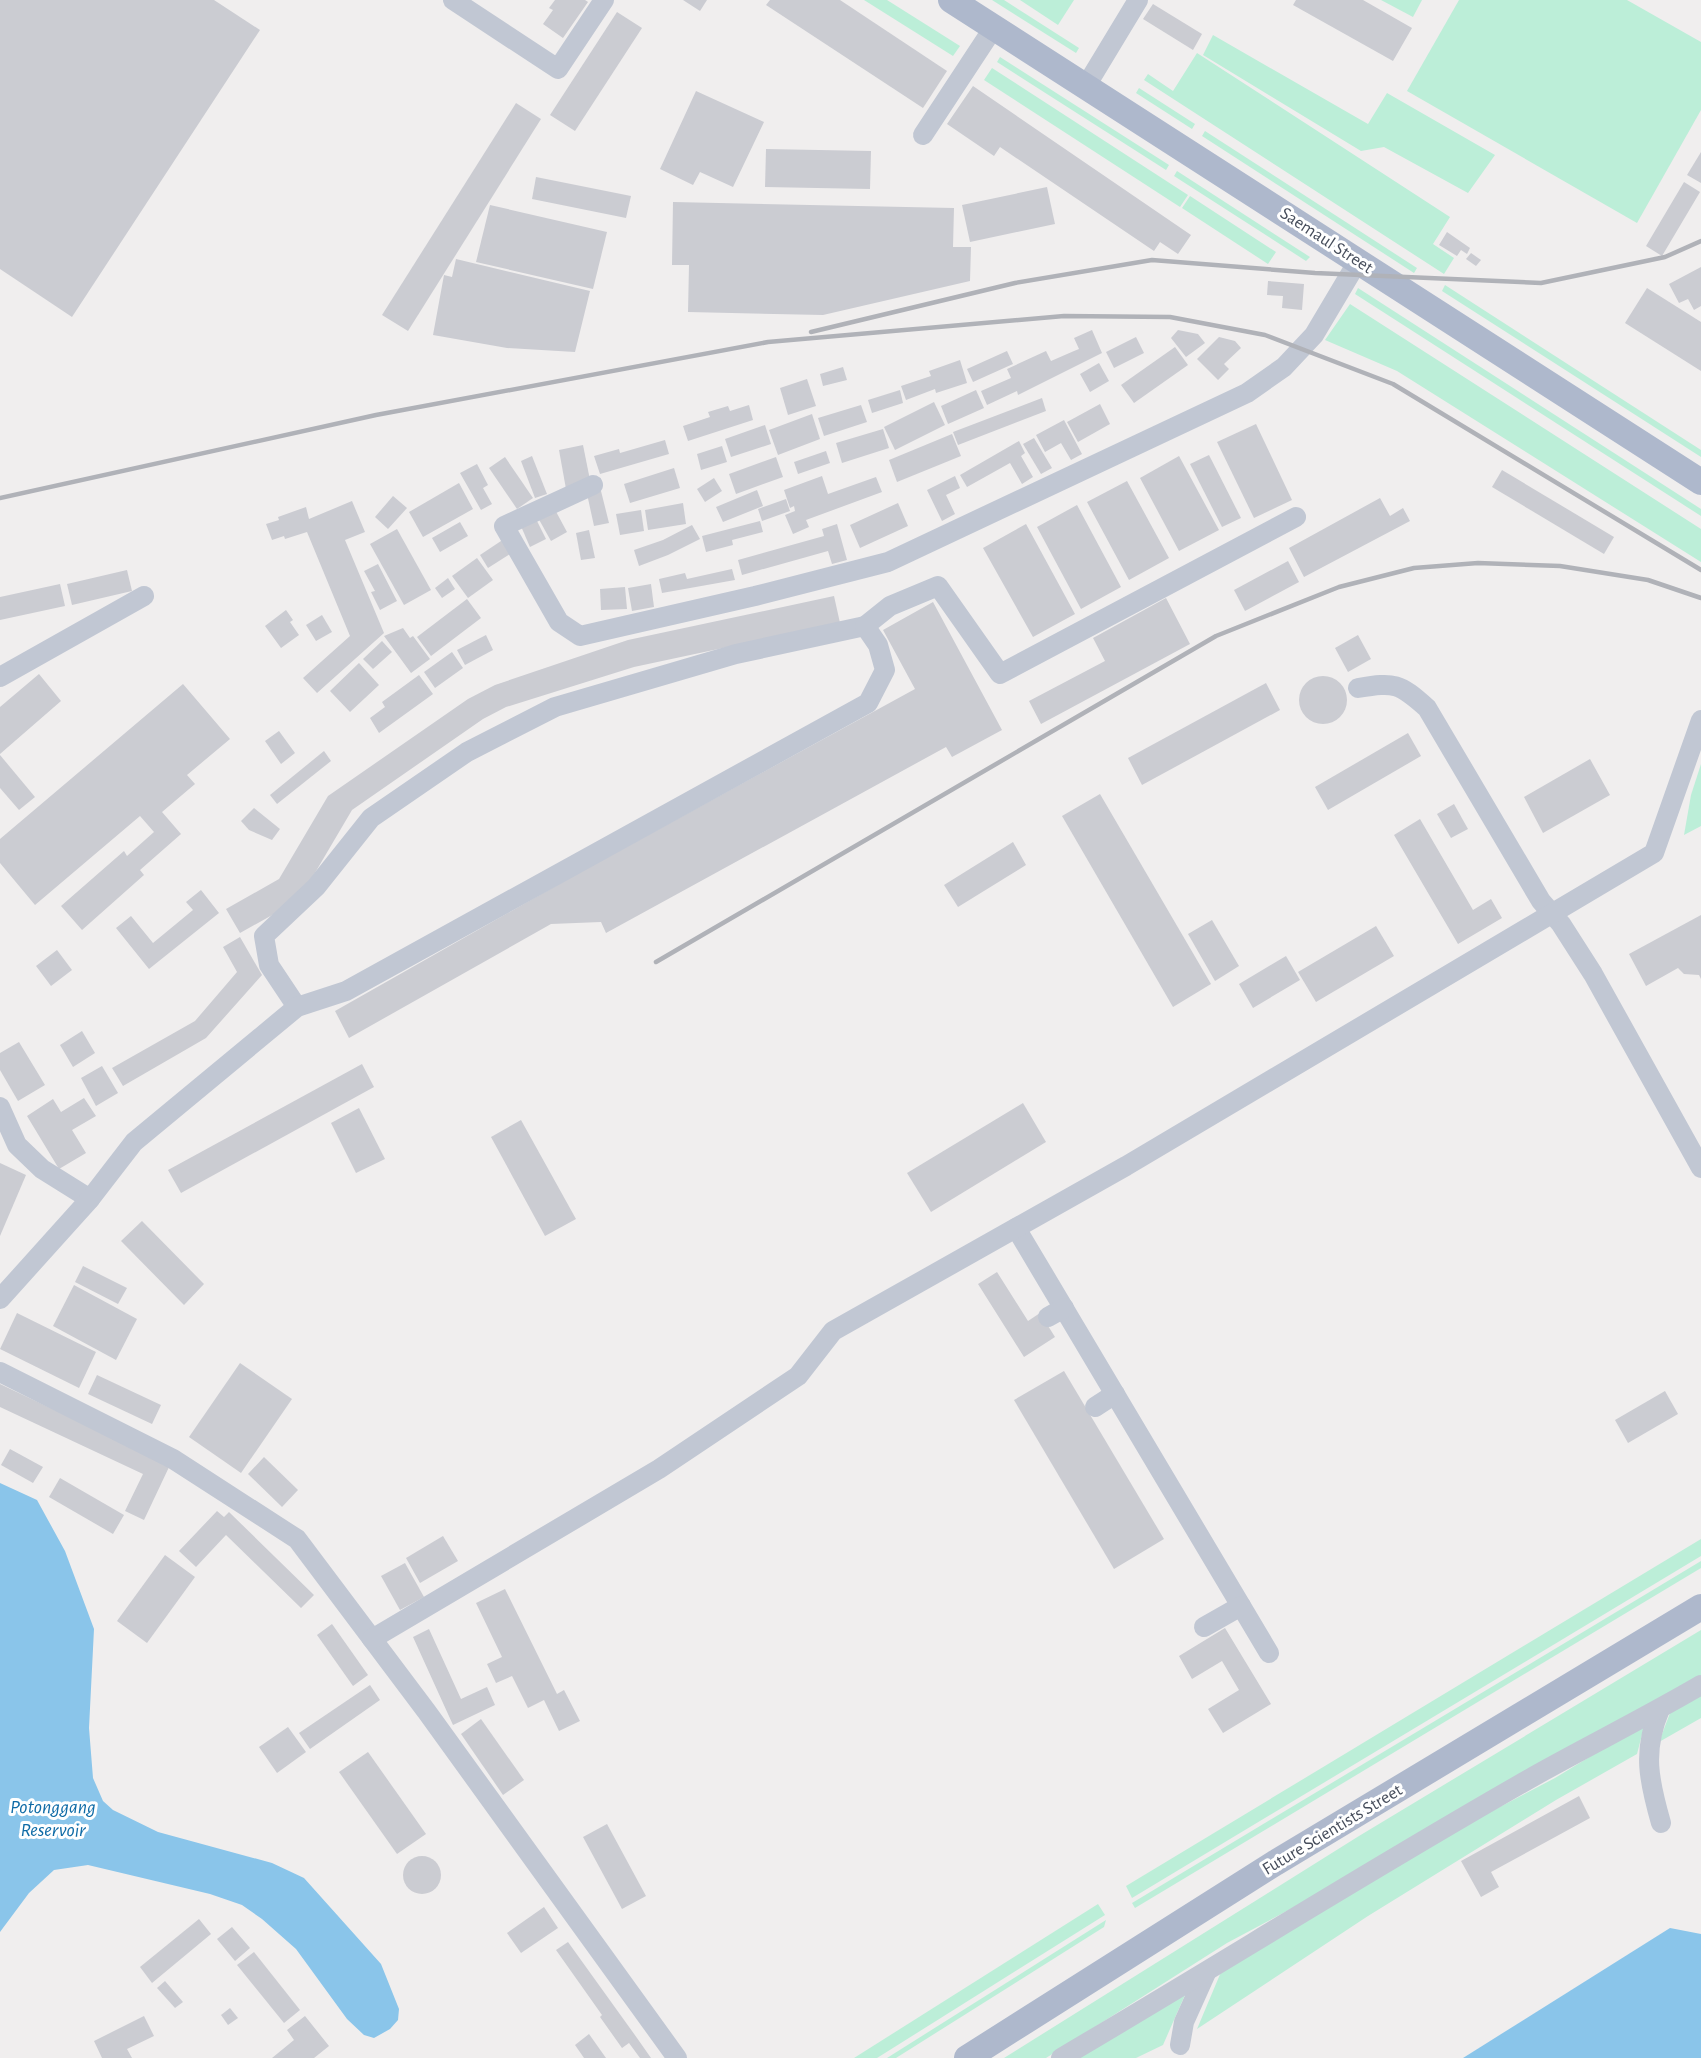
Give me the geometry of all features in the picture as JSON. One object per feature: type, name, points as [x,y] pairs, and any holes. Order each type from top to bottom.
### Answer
[{"type":"main road","name":"Saemaul Street","points":[[951,0],[1701,482]]},
{"type":"main road","name":"Future Scientists Street","points":[[967,2058],[1275,1863],[1701,1607]]},
{"type":"street","points":[[453,0],[558,69],[604,0]]},
{"type":"street","points":[[1086,86],[1138,0]]},
{"type":"street","points":[[924,135],[994,27]]},
{"type":"street","points":[[593,485],[504,526],[559,622],[580,636],[755,596],[888,562],[1247,393],[1284,367],[1314,335],[1358,261]]},
{"type":"street","points":[[297,1007],[269,965],[264,936],[316,887],[371,818],[467,752],[555,706],[736,654],[865,626],[890,606],[938,586],[1000,674],[1296,517]]},
{"type":"street","points":[[0,677],[144,596]]},
{"type":"street","points":[[0,1299],[90,1199],[134,1142],[297,1007],[346,992],[868,703],[885,670],[878,645],[865,626]]},
{"type":"street","points":[[1358,688],[1388,683],[1408,691],[1427,708],[1540,901],[1553,915],[1593,974],[1701,1168]]},
{"type":"street","points":[[372,1639],[659,1469],[798,1376],[833,1331],[1016,1228],[1553,915],[1653,853],[1701,720]]},
{"type":"street","points":[[0,1107],[17,1145],[42,1169],[90,1199]]},
{"type":"street","points":[[1016,1228],[1056,1313],[1115,1394],[1269,1653]]},
{"type":"street","points":[[0,1372],[172,1459],[297,1539],[677,2058]]},
{"type":"street","points":[[1095,1407],[1115,1394]]},
{"type":"street","points":[[1204,1627],[1241,1606]]},
{"type":"street","points":[[1061,2058],[1206,1973],[1342,1888],[1538,1774],[1660,1709],[1701,1684]]},
{"type":"street","points":[[1660,1709],[1649,1745],[1650,1785],[1661,1823]]},
{"type":"street","points":[[1180,2045],[1184,2022],[1206,1973]]},
{"type":"green space","points":[[864,0],[887,0],[960,46],[953,56]]},
{"type":"green space","points":[[992,0],[1004,0],[1079,48],[1076,53]]},
{"type":"green space","points":[[1020,0],[1074,0],[1058,25]]},
{"type":"green space","points":[[1381,0],[1422,0],[1413,17]]},
{"type":"green space","points":[[1459,0],[1627,0],[1701,42],[1701,110],[1637,223],[1407,91]]},
{"type":"green space","points":[[1213,35],[1368,124],[1387,93],[1495,155],[1468,193],[1384,147],[1361,151],[1203,55]]},
{"type":"green space","points":[[1197,53],[1450,217],[1433,244],[1454,258],[1444,274],[1144,80],[1148,74],[1173,91]]},
{"type":"green space","points":[[1000,57],[1169,165],[1166,170],[997,62]]},
{"type":"green space","points":[[992,68],[1188,195],[1180,207],[984,80]]},
{"type":"green space","points":[[1139,88],[1195,124],[1192,129],[1136,93]]},
{"type":"green space","points":[[1205,131],[1417,268],[1414,273],[1202,136]]},
{"type":"green space","points":[[1177,171],[1310,257],[1306,261],[1174,176]]},
{"type":"green space","points":[[1190,196],[1276,252],[1268,264],[1182,208]]},
{"type":"green space","points":[[1445,285],[1701,450],[1701,457],[1442,291]]},
{"type":"green space","points":[[1358,288],[1701,509],[1701,516],[1355,294]]},
{"type":"green space","points":[[1350,304],[1701,529],[1701,562],[1397,371],[1325,340]]},
{"type":"green space","points":[[1701,764],[1701,826],[1684,835],[1691,795]]},
{"type":"green space","points":[[1701,1539],[1701,1556],[1132,1898],[1126,1886]]},
{"type":"green space","points":[[1701,1561],[1701,1568],[1135,1908],[1132,1903]]},
{"type":"green space","points":[[1701,1630],[1701,1677],[1339,1883],[1227,1943],[1046,2058],[1004,2058],[1359,1836]]},
{"type":"green space","points":[[1701,1693],[1701,1718],[1659,1742],[1670,1713]]},
{"type":"green space","points":[[1645,1723],[1637,1754],[1556,1800],[1368,1916],[1197,2029],[1221,1972],[1448,1834],[1555,1778]]},
{"type":"green space","points":[[1098,1904],[1105,1915],[877,2058],[854,2058]]},
{"type":"green space","points":[[1106,1920],[1104,1927],[896,2058],[887,2058]]},
{"type":"green space","points":[[1188,1988],[1163,2045],[1136,2058],[1072,2058]]},
{"type":"water","name":"Potonggang Reservoir","points":[[0,1483],[37,1500],[65,1551],[94,1629],[89,1728],[93,1778],[103,1801],[113,1810],[158,1832],[272,1863],[304,1878],[381,1964],[399,2009],[398,2020],[390,2029],[374,2038],[364,2035],[347,2019],[296,1949],[242,1905],[210,1894],[88,1865],[54,1870],[29,1893],[0,1932]]},
{"type":"water","points":[[1670,1928],[1701,1934],[1701,2058],[1463,2058]]},
{"type":"building","points":[[0,0],[214,0],[260,30],[72,317],[0,269]]},
{"type":"building","points":[[555,0],[585,0],[588,2],[563,38],[543,24],[553,10],[549,8]]},
{"type":"building","points":[[683,0],[707,0],[700,11]]},
{"type":"building","points":[[770,0],[840,0],[947,71],[923,108],[766,5]]},
{"type":"building","points":[[1296,0],[1363,0],[1412,28],[1393,61],[1293,5]]},
{"type":"building","points":[[1153,4],[1202,34],[1193,50],[1143,19]]},
{"type":"building","points":[[617,12],[642,28],[575,131],[550,115]]},
{"type":"building","points":[[973,86],[1191,235],[1178,254],[1160,242],[1154,251],[1000,147],[994,156],[947,124]]},
{"type":"building","points":[[696,91],[764,122],[733,187],[700,172],[693,185],[660,169]]},
{"type":"building","points":[[516,103],[541,119],[408,331],[382,315]]},
{"type":"building","points":[[766,149],[871,151],[870,189],[765,187]]},
{"type":"building","points":[[1701,152],[1701,183],[1687,175]]},
{"type":"building","points":[[536,177],[631,196],[626,218],[532,199]]},
{"type":"building","points":[[1684,182],[1700,192],[1662,256],[1646,246]]},
{"type":"building","points":[[1047,187],[1055,224],[970,242],[962,205]]},
{"type":"building","points":[[673,202],[954,208],[953,247],[971,247],[970,281],[823,315],[688,312],[689,265],[672,265]]},
{"type":"building","points":[[490,205],[607,232],[593,289],[476,262]]},
{"type":"building","points":[[1447,232],[1470,248],[1467,254],[1461,250],[1457,256],[1439,245]]},
{"type":"building","points":[[1471,253],[1481,260],[1476,266],[1466,259]]},
{"type":"building","points":[[456,259],[590,291],[575,352],[507,348],[433,335],[444,275],[452,277]]},
{"type":"building","points":[[1701,267],[1701,306],[1694,310],[1688,299],[1679,303],[1669,284]]},
{"type":"building","points":[[1268,281],[1304,284],[1302,310],[1282,308],[1283,296],[1267,295]]},
{"type":"building","points":[[1647,288],[1701,322],[1701,371],[1625,323]]},
{"type":"building","points":[[1092,330],[1102,353],[1018,395],[1017,391],[987,405],[981,391],[1011,378],[1007,369],[1046,351],[1051,361],[1079,349],[1074,338]]},
{"type":"building","points":[[1178,330],[1198,334],[1205,343],[1186,357],[1171,338]]},
{"type":"building","points":[[1136,337],[1144,353],[1114,368],[1106,352]]},
{"type":"building","points":[[1219,337],[1235,341],[1241,348],[1224,364],[1229,369],[1218,380],[1197,359]]},
{"type":"building","points":[[1175,347],[1188,365],[1134,403],[1121,385]]},
{"type":"building","points":[[1007,351],[1013,364],[973,382],[967,369]]},
{"type":"building","points":[[960,360],[967,383],[936,393],[935,389],[906,400],[901,386],[931,376],[929,371]]},
{"type":"building","points":[[1099,363],[1109,381],[1090,392],[1080,374]]},
{"type":"building","points":[[843,367],[847,380],[823,386],[820,374]]},
{"type":"building","points":[[807,379],[816,406],[788,415],[780,388]]},
{"type":"building","points":[[900,390],[903,403],[872,413],[868,400]]},
{"type":"building","points":[[976,390],[984,408],[948,424],[941,406]]},
{"type":"building","points":[[1042,398],[1046,411],[958,445],[953,432]]},
{"type":"building","points":[[934,402],[945,425],[895,450],[884,427]]},
{"type":"building","points":[[1100,404],[1110,424],[1078,442],[1067,422]]},
{"type":"building","points":[[749,405],[753,420],[688,441],[683,426],[710,417],[708,412],[728,406],[730,411]]},
{"type":"building","points":[[861,405],[867,422],[824,436],[818,418]]},
{"type":"building","points":[[812,414],[820,439],[778,455],[769,430]]},
{"type":"building","points":[[1064,420],[1082,454],[1071,460],[1061,443],[1045,452],[1036,435]]},
{"type":"building","points":[[1256,424],[1292,500],[1254,518],[1217,442]]},
{"type":"building","points":[[765,425],[771,444],[731,457],[725,439]]},
{"type":"building","points":[[883,429],[889,448],[842,463],[836,443]]},
{"type":"building","points":[[952,434],[961,456],[897,482],[889,460]]},
{"type":"building","points":[[1034,438],[1052,468],[1041,474],[1023,444]]},
{"type":"building","points":[[665,440],[669,454],[600,474],[594,456],[619,449],[620,453]]},
{"type":"building","points":[[1019,441],[1025,453],[1021,456],[1033,477],[1022,484],[1010,463],[967,487],[960,475]]},
{"type":"building","points":[[583,445],[590,480],[566,489],[559,450]]},
{"type":"building","points":[[722,446],[727,462],[701,470],[697,454]]},
{"type":"building","points":[[826,451],[830,463],[798,474],[794,462]]},
{"type":"building","points":[[1209,455],[1241,518],[1222,527],[1190,464]]},
{"type":"building","points":[[532,456],[547,494],[535,498],[521,461]]},
{"type":"building","points":[[1179,456],[1219,530],[1179,551],[1140,478]]},
{"type":"building","points":[[505,457],[533,498],[517,509],[489,468]]},
{"type":"building","points":[[776,457],[783,477],[736,494],[729,474]]},
{"type":"building","points":[[477,464],[488,485],[483,488],[492,504],[481,510],[460,473]]},
{"type":"building","points":[[674,468],[680,488],[630,503],[624,484]]},
{"type":"building","points":[[1502,470],[1614,537],[1604,554],[1492,487]]},
{"type":"building","points":[[822,476],[828,494],[876,477],[882,492],[806,520],[809,527],[793,534],[785,515],[795,511],[794,506],[790,508],[784,490]]},
{"type":"building","points":[[955,476],[960,488],[946,495],[955,514],[942,521],[927,490]]},
{"type":"building","points":[[714,478],[722,491],[705,502],[697,489]]},
{"type":"building","points":[[1127,481],[1169,558],[1129,580],[1087,502]]},
{"type":"building","points":[[459,483],[473,509],[423,537],[409,512]]},
{"type":"building","points":[[757,490],[763,506],[723,522],[716,507]]},
{"type":"building","points":[[601,491],[609,523],[594,526],[587,494]]},
{"type":"building","points":[[393,496],[407,508],[388,529],[375,517]]},
{"type":"building","points":[[1380,498],[1390,516],[1403,508],[1410,521],[1304,577],[1289,548]]},
{"type":"building","points":[[786,499],[790,511],[762,521],[758,509]]},
{"type":"building","points":[[352,501],[365,532],[345,540],[384,633],[317,693],[303,678],[350,636],[307,532],[285,539],[284,536],[272,540],[266,524],[306,507],[309,519]]},
{"type":"building","points":[[683,503],[686,524],[648,530],[645,510]]},
{"type":"building","points":[[898,503],[908,526],[860,548],[850,525]]},
{"type":"building","points":[[1077,505],[1121,587],[1081,609],[1037,527]]},
{"type":"building","points":[[553,506],[567,532],[551,541],[537,516]]},
{"type":"building","points":[[641,510],[644,531],[620,535],[616,514]]},
{"type":"building","points":[[535,517],[546,539],[530,547],[520,524]]},
{"type":"building","points":[[760,521],[763,532],[732,540],[733,545],[706,552],[702,536]]},
{"type":"building","points":[[460,522],[468,536],[440,552],[432,538]]},
{"type":"building","points":[[837,524],[847,560],[832,564],[828,551],[742,575],[738,560],[824,536],[822,529]]},
{"type":"building","points":[[1026,524],[1075,614],[1033,637],[983,548]]},
{"type":"building","points":[[692,525],[700,539],[639,566],[634,550],[663,540]]},
{"type":"building","points":[[397,529],[431,590],[404,605],[370,544]]},
{"type":"building","points":[[589,530],[595,558],[581,560],[576,533]]},
{"type":"building","points":[[504,539],[513,552],[488,568],[480,555]]},
{"type":"building","points":[[477,558],[493,580],[468,598],[452,576]]},
{"type":"building","points":[[1288,561],[1299,582],[1245,611],[1234,590]]},
{"type":"building","points":[[378,564],[397,601],[380,610],[371,592],[375,591],[364,571]]},
{"type":"building","points":[[732,569],[735,580],[662,593],[659,579],[685,573],[687,579]]},
{"type":"building","points":[[127,570],[132,591],[72,605],[67,584]]},
{"type":"building","points":[[448,578],[455,589],[442,598],[435,588]]},
{"type":"building","points":[[60,584],[65,606],[0,620],[0,597]]},
{"type":"building","points":[[651,584],[654,607],[632,611],[628,588]]},
{"type":"building","points":[[625,587],[627,609],[601,610],[600,589]]},
{"type":"building","points":[[834,596],[840,623],[634,667],[506,707],[483,719],[352,810],[299,900],[240,933],[226,909],[279,879],[328,796],[468,699],[495,685],[628,640]]},
{"type":"building","points":[[1166,598],[1190,644],[1041,724],[1029,701],[1105,661],[1093,638]]},
{"type":"building","points":[[467,599],[481,618],[431,656],[417,637]]},
{"type":"building","points":[[933,602],[1002,730],[952,757],[946,747],[606,933],[601,922],[551,924],[349,1038],[335,1011],[575,875],[915,689],[883,630]]},
{"type":"building","points":[[286,610],[293,620],[290,622],[299,635],[281,648],[265,626]]},
{"type":"building","points":[[322,615],[332,632],[316,641],[306,625]]},
{"type":"building","points":[[403,628],[410,638],[413,636],[430,659],[411,673],[384,636]]},
{"type":"building","points":[[486,635],[493,650],[465,665],[457,650]]},
{"type":"building","points":[[1358,635],[1371,659],[1348,672],[1335,648]]},
{"type":"building","points":[[382,641],[392,652],[373,669],[363,659]]},
{"type":"building","points":[[452,652],[463,668],[435,688],[424,672]]},
{"type":"building","points":[[359,663],[379,685],[350,712],[330,691]]},
{"type":"building","points":[[39,674],[61,701],[0,754],[0,707]]},
{"type":"building","points":[[419,675],[433,694],[379,733],[370,718],[385,707],[382,702]]},
{"type":"building","points":[[1318,676],[1328,676],[1340,683],[1347,695],[1347,705],[1340,717],[1328,724],[1318,724],[1303,713],[1299,705],[1299,695],[1310,680]]},
{"type":"building","points":[[1266,683],[1280,710],[1142,785],[1128,758]]},
{"type":"building","points":[[183,684],[230,739],[187,775],[195,784],[162,812],[181,834],[140,870],[144,875],[82,930],[61,906],[124,851],[127,856],[154,832],[140,816],[35,905],[0,863],[0,839]]},
{"type":"building","points":[[279,731],[295,753],[281,764],[265,741]]},
{"type":"building","points":[[1408,733],[1421,756],[1328,810],[1315,787]]},
{"type":"building","points":[[324,751],[331,761],[277,804],[270,795]]},
{"type":"building","points":[[0,755],[35,797],[19,810],[0,788]]},
{"type":"building","points":[[1590,759],[1610,795],[1543,833],[1524,797]]},
{"type":"building","points":[[1100,794],[1211,984],[1173,1007],[1062,816]]},
{"type":"building","points":[[1454,804],[1468,829],[1451,838],[1437,814]]},
{"type":"building","points":[[254,808],[280,829],[272,840],[249,830],[241,821]]},
{"type":"building","points":[[1420,819],[1473,910],[1491,899],[1502,918],[1458,944],[1394,835]]},
{"type":"building","points":[[1013,842],[1026,865],[958,907],[944,885]]},
{"type":"building","points":[[201,890],[219,913],[149,969],[116,928],[131,916],[153,943],[193,910],[186,902]]},
{"type":"building","points":[[1701,915],[1701,979],[1699,975],[1684,974],[1678,968],[1646,986],[1629,954]]},
{"type":"building","points":[[1212,920],[1239,966],[1215,981],[1188,934]]},
{"type":"building","points":[[1376,926],[1394,956],[1316,1002],[1298,972]]},
{"type":"building","points":[[240,937],[262,975],[206,1038],[123,1086],[112,1068],[195,1021],[237,972],[223,947]]},
{"type":"building","points":[[57,950],[72,970],[51,986],[36,966]]},
{"type":"building","points":[[1286,956],[1300,980],[1253,1008],[1239,984]]},
{"type":"building","points":[[82,1031],[95,1053],[73,1067],[60,1045]]},
{"type":"building","points":[[19,1042],[45,1085],[18,1101],[0,1070],[0,1053]]},
{"type":"building","points":[[362,1064],[374,1087],[181,1193],[168,1170]]},
{"type":"building","points":[[102,1066],[118,1093],[96,1106],[81,1078]]},
{"type":"building","points":[[84,1098],[96,1116],[72,1130],[86,1153],[59,1169],[27,1116],[53,1099],[61,1112]]},
{"type":"building","points":[[1023,1103],[1046,1142],[931,1212],[907,1173]]},
{"type":"building","points":[[359,1108],[385,1159],[356,1173],[331,1123]]},
{"type":"building","points":[[521,1120],[576,1219],[545,1236],[491,1137]]},
{"type":"building","points":[[0,1163],[26,1175],[0,1236]]},
{"type":"building","points":[[142,1221],[204,1284],[184,1305],[121,1241]]},
{"type":"building","points":[[83,1266],[127,1288],[118,1304],[75,1282]]},
{"type":"building","points":[[997,1272],[1028,1321],[1040,1313],[1055,1337],[1024,1357],[978,1284]]},
{"type":"building","points":[[74,1285],[137,1319],[116,1360],[53,1326]]},
{"type":"building","points":[[17,1313],[96,1352],[79,1388],[0,1349]]},
{"type":"building","points":[[240,1363],[292,1399],[241,1473],[189,1437]]},
{"type":"building","points":[[1064,1371],[1164,1539],[1114,1569],[1014,1400]]},
{"type":"building","points":[[97,1375],[161,1405],[152,1424],[88,1394]]},
{"type":"building","points":[[0,1384],[170,1465],[144,1520],[125,1511],[143,1474],[0,1407]]},
{"type":"building","points":[[1665,1391],[1678,1414],[1628,1443],[1615,1420]]},
{"type":"building","points":[[10,1449],[43,1467],[33,1483],[1,1465]]},
{"type":"building","points":[[264,1457],[298,1490],[282,1507],[248,1474]]},
{"type":"building","points":[[60,1478],[124,1515],[113,1534],[49,1497]]},
{"type":"building","points":[[217,1511],[224,1517],[229,1512],[314,1595],[301,1608],[226,1535],[196,1567],[179,1551]]},
{"type":"building","points":[[443,1536],[458,1561],[420,1583],[406,1558]]},
{"type":"building","points":[[165,1555],[195,1577],[147,1643],[117,1621]]},
{"type":"building","points":[[405,1563],[424,1597],[400,1610],[381,1576]]},
{"type":"building","points":[[505,1589],[557,1694],[564,1690],[580,1721],[559,1731],[544,1700],[528,1708],[512,1676],[496,1683],[487,1664],[502,1657],[476,1603]]},
{"type":"building","points":[[332,1624],[368,1675],[353,1686],[317,1635]]},
{"type":"building","points":[[1225,1628],[1271,1704],[1223,1733],[1208,1709],[1239,1690],[1222,1661],[1192,1679],[1179,1656]]},
{"type":"building","points":[[429,1629],[461,1699],[487,1687],[495,1705],[453,1725],[413,1637]]},
{"type":"building","points":[[370,1685],[380,1700],[310,1749],[299,1733]]},
{"type":"building","points":[[481,1719],[524,1780],[503,1795],[461,1734]]},
{"type":"building","points":[[288,1727],[306,1752],[277,1773],[259,1747]]},
{"type":"building","points":[[368,1752],[426,1834],[397,1854],[339,1772]]},
{"type":"building","points":[[1579,1796],[1590,1818],[1491,1872],[1499,1887],[1481,1897],[1461,1861]]},
{"type":"building","points":[[607,1824],[646,1896],[622,1909],[583,1837]]},
{"type":"building","points":[[422,1856],[435,1862],[441,1875],[435,1888],[422,1894],[409,1888],[403,1875],[409,1862]]},
{"type":"building","points":[[544,1907],[558,1928],[521,1953],[507,1933]]},
{"type":"building","points":[[199,1919],[211,1934],[152,1983],[140,1967]]},
{"type":"building","points":[[232,1927],[250,1948],[235,1961],[217,1939]]},
{"type":"building","points":[[568,1942],[651,2058],[640,2058],[629,2043],[622,2048],[600,2017],[602,2015],[556,1950]]},
{"type":"building","points":[[254,1952],[300,2010],[284,2023],[237,1965]]},
{"type":"building","points":[[165,1981],[183,2002],[175,2008],[157,1988]]},
{"type":"building","points":[[230,2008],[238,2018],[228,2025],[221,2015]]},
{"type":"building","points":[[144,2016],[154,2036],[127,2049],[132,2058],[102,2058],[94,2041]]},
{"type":"building","points":[[305,2016],[329,2046],[314,2058],[272,2058],[294,2040],[287,2030]]},
{"type":"building","points":[[589,2034],[606,2058],[584,2058],[575,2045]]},
{"type":"railway","points":[[811,332],[1015,283],[1152,260],[1315,273],[1541,283],[1665,257],[1701,241]]},
{"type":"railway","points":[[0,498],[376,415],[768,342],[1064,316],[1170,317],[1265,335],[1393,384],[1701,570]]},
{"type":"railway","points":[[656,962],[1216,636],[1339,587],[1414,568],[1478,563],[1560,566],[1648,580],[1701,598]]}]
